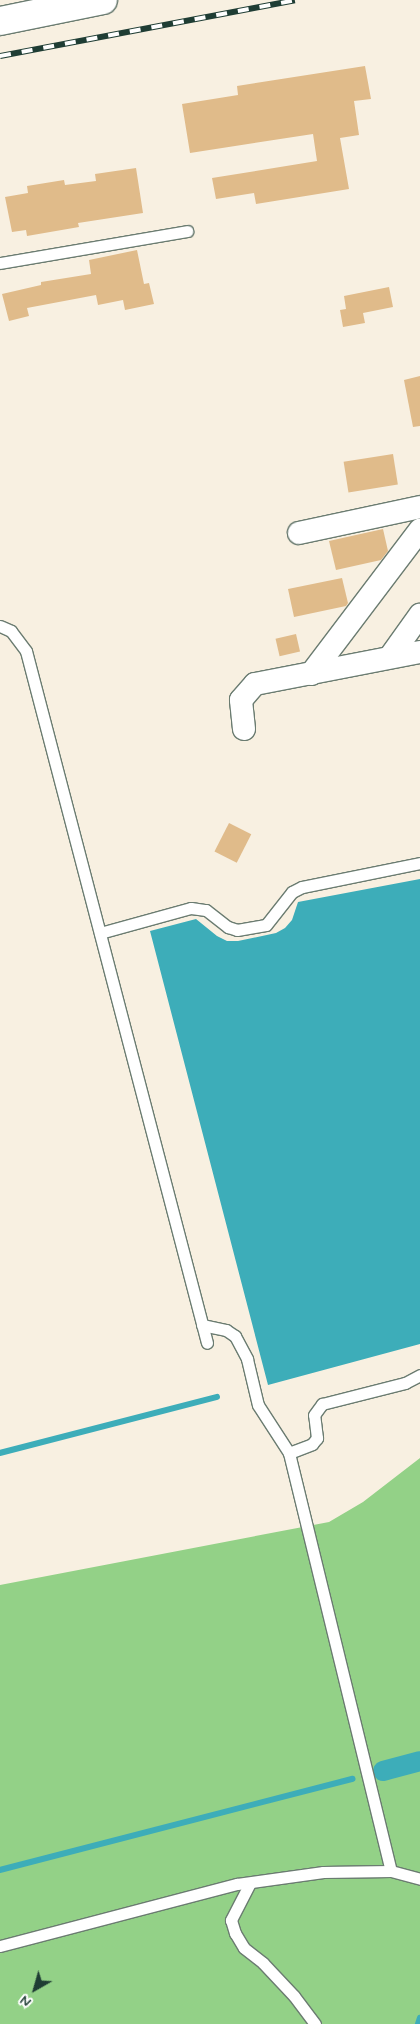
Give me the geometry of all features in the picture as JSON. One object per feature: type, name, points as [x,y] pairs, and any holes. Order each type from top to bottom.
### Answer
[{"type":"main road","points":[[0,22],[103,0]]},
{"type":"street","points":[[299,533],[420,507]]},
{"type":"street","points":[[311,674],[420,530]]},
{"type":"street","points":[[390,657],[420,615]]},
{"type":"street","points":[[244,729],[241,700],[255,684],[420,652]]},
{"type":"lane","points":[[0,263],[187,231]]},
{"type":"lane","points":[[0,626],[11,631],[26,651],[206,1343]]},
{"type":"lane","points":[[100,933],[191,908],[206,910],[228,927],[237,930],[266,925],[292,892],[302,887],[420,863]]},
{"type":"lane","points":[[202,1325],[226,1330],[235,1336],[247,1359],[258,1405],[289,1453],[391,1871]]},
{"type":"lane","points":[[289,1453],[312,1444],[316,1438],[314,1415],[322,1404],[404,1383],[420,1375]]},
{"type":"lane","points":[[0,1946],[237,1884],[323,1872],[391,1871],[420,1879]]},
{"type":"lane","points":[[250,1883],[231,1920],[235,1933],[244,1948],[263,1963],[294,1996],[315,2024]]},
{"type":"green space","points":[[420,1458],[420,2024],[0,2024],[0,1585],[329,1522],[363,1502]]},
{"type":"water","points":[[420,879],[420,1344],[268,1385],[150,931],[196,919],[217,936],[227,941],[238,941],[276,933],[285,928],[292,920],[298,902]]},
{"type":"building","points":[[365,66],[371,99],[354,101],[359,135],[340,138],[349,189],[256,204],[254,193],[216,199],[212,178],[317,161],[313,134],[190,153],[182,104],[238,95],[237,86]]},
{"type":"building","points":[[136,168],[143,213],[78,223],[79,227],[27,236],[26,230],[12,232],[5,197],[28,193],[27,186],[64,180],[65,185],[96,181],[95,174]]},
{"type":"building","points":[[137,250],[144,284],[149,283],[154,304],[125,310],[123,300],[98,305],[96,295],[27,308],[29,316],[9,321],[2,294],[41,285],[41,282],[91,274],[89,260]]},
{"type":"building","points":[[389,287],[393,307],[363,313],[365,323],[343,327],[340,310],[346,309],[344,296]]},
{"type":"building","points":[[420,376],[420,426],[413,427],[404,380]]},
{"type":"building","points":[[393,454],[398,485],[348,492],[344,462]]},
{"type":"building","points":[[383,529],[388,551],[381,560],[336,570],[329,541]]},
{"type":"building","points":[[342,578],[348,603],[346,606],[294,617],[288,589]]},
{"type":"building","points":[[296,634],[300,652],[280,656],[276,639]]},
{"type":"building","points":[[229,823],[251,834],[237,863],[214,852]]},
{"type":"waterway","points":[[0,1453],[217,1397]]},
{"type":"waterway","points":[[383,1771],[420,1761]]},
{"type":"waterway","points":[[0,1870],[352,1779]]},
{"type":"waterway","points":[[418,2024],[420,2018]]},
{"type":"railway","points":[[0,56],[295,0]]}]
